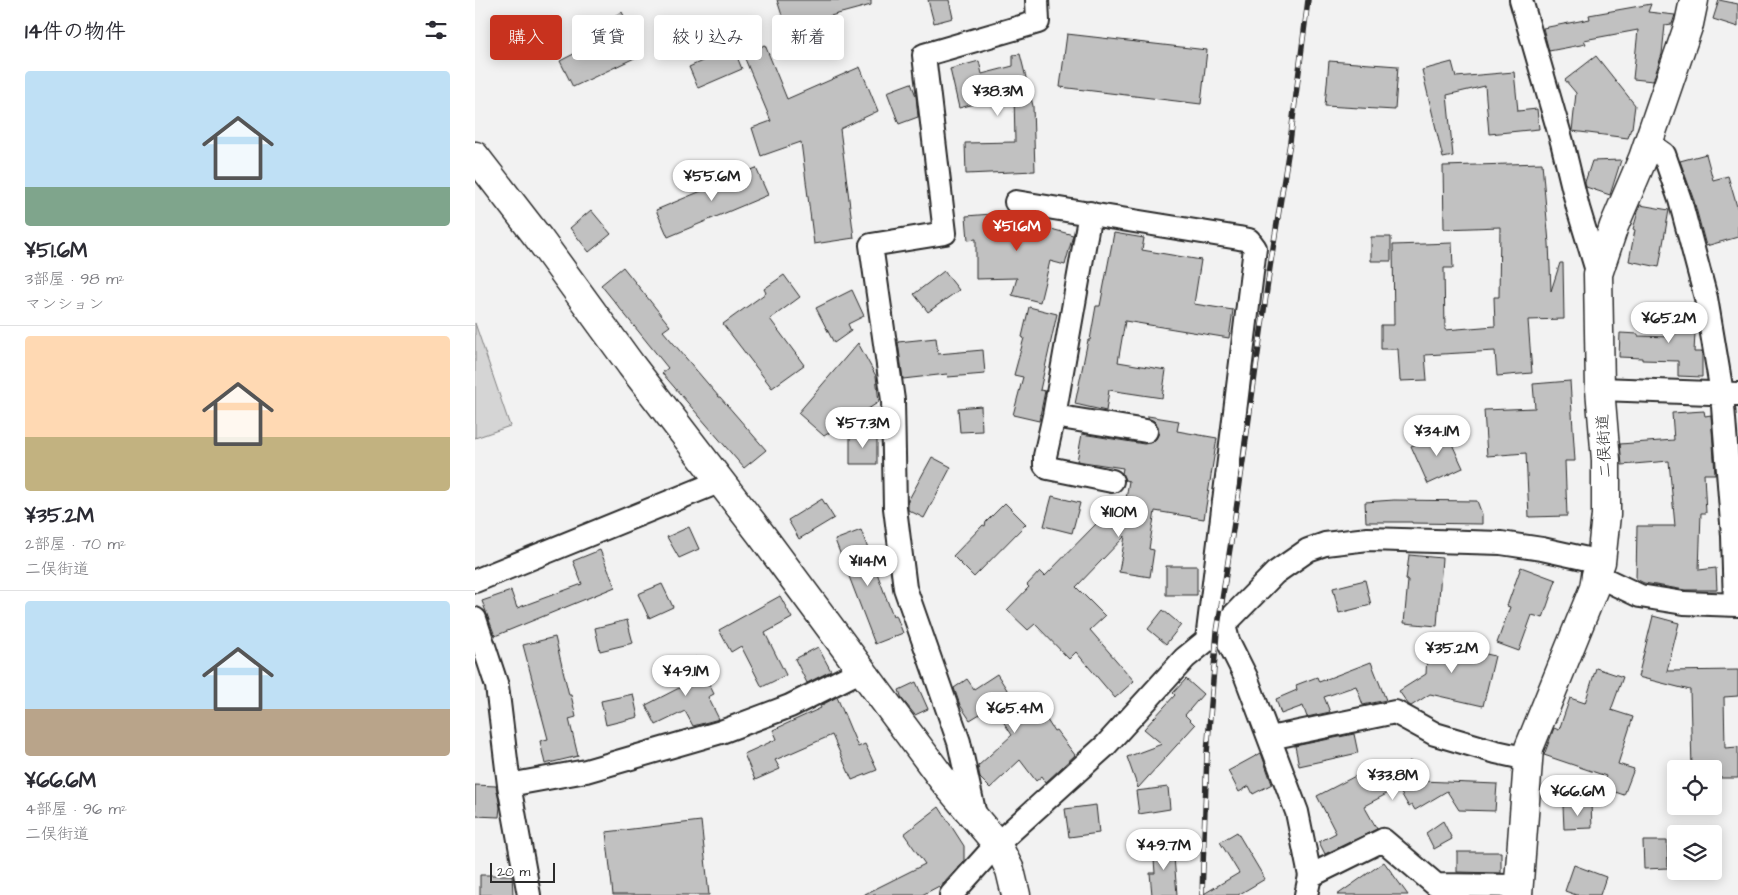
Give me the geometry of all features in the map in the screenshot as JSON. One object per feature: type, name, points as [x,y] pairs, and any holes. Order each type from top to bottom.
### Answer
[{"type":"street","points":[[976,820],[959,742],[905,588],[895,508],[893,400],[871,245],[945,233],[924,55],[1038,22],[1037,0]]},
{"type":"street","points":[[1521,0],[1562,142],[1578,208],[1599,274]]},
{"type":"street","name":"二俣街道","points":[[1518,891],[1529,748],[1594,588],[1606,515],[1606,460],[1600,389],[1599,274],[1614,226],[1643,158],[1689,24],[1694,0]]},
{"type":"street","points":[[951,895],[997,844],[1105,746],[1185,658],[1224,625],[1264,582],[1284,565],[1308,550],[1336,542],[1368,539],[1501,543],[1542,549],[1598,569],[1640,596],[1684,603],[1737,604],[1733,536],[1730,394],[1680,200],[1664,154],[1647,142]]},
{"type":"street","points":[[475,156],[540,240],[631,365],[721,481],[943,780],[997,844],[1010,870],[1016,895]]},
{"type":"street","points":[[1016,202],[1239,238],[1249,240],[1255,248],[1207,640]]},
{"type":"street","points":[[1090,213],[1054,416],[1045,456],[1045,465],[1048,468],[1112,481]]},
{"type":"street","points":[[1600,389],[1730,394]]},
{"type":"street","points":[[1054,416],[1146,431]]},
{"type":"street","points":[[475,581],[721,481]]},
{"type":"street","points":[[475,619],[497,686],[509,785],[529,895]]},
{"type":"street","points":[[1224,625],[1228,641],[1246,677],[1271,738],[1297,812],[1308,885],[1383,840],[1436,885],[1518,891]]},
{"type":"street","points":[[509,785],[586,771],[721,732],[790,706],[862,670]]},
{"type":"street","points":[[1271,738],[1395,712],[1435,734],[1496,752],[1528,759]]},
{"type":"shaded area","points":[[475,323],[510,426],[475,438]]},
{"type":"building","points":[[777,0],[871,0],[871,5],[834,15],[782,15]]},
{"type":"building","points":[[928,0],[949,0],[953,18],[934,23]]},
{"type":"building","points":[[1719,0],[1738,4],[1738,27],[1713,19]]},
{"type":"building","points":[[1651,4],[1648,12],[1675,15],[1672,24],[1665,25],[1662,54],[1653,81],[1633,79],[1638,30],[1584,40],[1586,44],[1549,51],[1543,28],[1590,19],[1589,15]]},
{"type":"building","points":[[1067,34],[1207,50],[1201,104],[1060,87]]},
{"type":"building","points":[[765,45],[787,99],[860,67],[878,111],[840,129],[854,238],[814,244],[801,142],[761,156],[752,128],[771,121],[746,60],[762,60],[762,46]]},
{"type":"building","points":[[1020,54],[1033,106],[1035,171],[966,174],[965,143],[1015,142],[1014,94],[959,108],[950,69],[979,61],[982,74],[1013,66],[1013,55]]},
{"type":"building","points":[[572,55],[572,60],[630,60],[573,87],[560,61]]},
{"type":"building","points":[[1596,56],[1635,105],[1632,128],[1628,138],[1572,131],[1576,93],[1565,80]]},
{"type":"building","points":[[704,60],[738,60],[742,69],[698,88],[689,67]]},
{"type":"building","points":[[1329,61],[1398,66],[1395,110],[1325,106]]},
{"type":"building","points":[[1452,62],[1456,77],[1514,72],[1518,111],[1537,109],[1539,129],[1489,134],[1485,86],[1447,95],[1453,156],[1443,158],[1422,70]]},
{"type":"building","points":[[911,83],[916,96],[918,117],[899,124],[887,92]]},
{"type":"building","points":[[1706,154],[1713,180],[1728,176],[1738,210],[1738,237],[1706,246],[1693,197],[1680,161]]},
{"type":"building","points":[[1621,160],[1610,195],[1586,187],[1585,182],[1592,161]]},
{"type":"building","points":[[1542,163],[1551,291],[1560,263],[1563,263],[1564,319],[1528,320],[1532,373],[1497,376],[1495,351],[1425,355],[1427,380],[1400,381],[1398,349],[1381,349],[1381,325],[1394,325],[1393,245],[1452,243],[1453,268],[1444,268],[1445,330],[1495,326],[1494,297],[1499,297],[1500,227],[1444,229],[1443,166]]},
{"type":"building","points":[[756,168],[768,195],[668,237],[656,210]]},
{"type":"building","points":[[1640,205],[1669,210],[1659,267],[1629,261],[1635,230],[1633,229]]},
{"type":"building","points":[[591,210],[611,234],[589,252],[570,228]]},
{"type":"building","points":[[1004,213],[1004,216],[1073,235],[1065,265],[1050,261],[1040,302],[1012,295],[1017,278],[976,279],[976,239],[968,240],[966,216]]},
{"type":"building","points":[[1114,233],[1144,238],[1142,250],[1201,260],[1194,304],[1233,310],[1229,338],[1125,321],[1118,362],[1166,370],[1162,398],[1109,390],[1106,411],[1075,404],[1096,306],[1100,306]]},
{"type":"building","points":[[1371,237],[1391,237],[1391,261],[1371,261]]},
{"type":"building","points":[[623,267],[670,326],[663,331],[766,450],[744,468],[662,373],[668,368],[601,285]]},
{"type":"building","points":[[944,271],[959,290],[928,312],[914,294]]},
{"type":"building","points":[[784,275],[800,297],[770,319],[804,365],[772,388],[723,324],[766,293],[764,289]]},
{"type":"building","points":[[852,290],[864,316],[848,324],[851,331],[834,343],[816,308]]},
{"type":"building","points":[[1672,304],[1694,305],[1696,315],[1694,352],[1702,352],[1702,377],[1678,376],[1678,361],[1619,357],[1620,333],[1638,334],[1638,336],[1671,337]]},
{"type":"building","points":[[1029,307],[1057,314],[1040,390],[1045,391],[1039,421],[1013,415],[1023,377],[1014,375],[1024,338],[1022,337]]},
{"type":"building","points":[[936,338],[938,354],[983,350],[985,374],[948,377],[947,374],[903,379],[898,342]]},
{"type":"building","points":[[858,343],[876,376],[879,402],[851,420],[851,413],[840,426],[824,436],[798,413]]},
{"type":"building","points":[[1570,381],[1575,461],[1565,461],[1567,516],[1529,517],[1526,453],[1487,456],[1484,410],[1535,408],[1533,384]]},
{"type":"building","points":[[981,406],[982,431],[960,432],[958,408]]},
{"type":"building","points":[[1704,411],[1705,416],[1711,415],[1715,474],[1704,474],[1706,513],[1701,513],[1699,570],[1716,568],[1717,590],[1685,590],[1644,583],[1636,579],[1637,526],[1675,526],[1669,461],[1622,465],[1620,444],[1674,440],[1672,413]]},
{"type":"building","points":[[1148,416],[1179,421],[1177,431],[1217,438],[1204,519],[1155,511],[1149,549],[1154,550],[1150,577],[1119,572],[1125,536],[1076,587],[1105,616],[1090,630],[1134,681],[1115,698],[1076,652],[1069,659],[1035,624],[1028,630],[1007,610],[1029,587],[1027,585],[1040,571],[1045,576],[1097,523],[1121,529],[1129,481],[1125,480],[1122,474],[1123,468],[1077,461],[1082,434],[1144,444],[1150,443],[1156,439],[1159,433],[1158,426]]},
{"type":"building","points":[[1446,431],[1463,468],[1428,484],[1411,446]]},
{"type":"building","points":[[850,433],[877,434],[877,464],[850,464]]},
{"type":"building","points":[[932,457],[951,467],[924,518],[908,510],[908,501]]},
{"type":"building","points":[[1052,496],[1080,503],[1072,533],[1044,526]]},
{"type":"building","points":[[822,499],[834,518],[799,539],[788,520]]},
{"type":"building","points":[[1394,500],[1477,501],[1482,514],[1482,524],[1366,522],[1365,502]]},
{"type":"building","points":[[1005,503],[1026,524],[974,577],[953,556],[983,525],[985,526],[986,522]]},
{"type":"building","points":[[689,527],[699,549],[679,558],[667,537]]},
{"type":"building","points":[[861,530],[893,616],[896,615],[903,633],[875,644],[835,540]]},
{"type":"building","points":[[600,550],[615,587],[495,636],[482,601],[511,591],[517,608],[582,584],[573,561]]},
{"type":"building","points":[[1409,555],[1442,558],[1437,626],[1404,623]]},
{"type":"building","points":[[1166,566],[1197,566],[1197,595],[1166,595]]},
{"type":"building","points":[[1521,567],[1556,580],[1543,618],[1532,615],[1519,651],[1497,643],[1510,607],[1507,606]]},
{"type":"building","points":[[1365,580],[1371,605],[1339,613],[1333,588]]},
{"type":"building","points":[[662,584],[673,607],[649,618],[638,594]]},
{"type":"building","points":[[780,596],[792,618],[765,633],[786,675],[762,687],[741,646],[731,652],[719,630]]},
{"type":"building","points":[[1163,610],[1181,625],[1166,644],[1148,629]]},
{"type":"building","points":[[1653,616],[1679,623],[1667,671],[1738,670],[1738,696],[1724,697],[1725,748],[1738,747],[1738,778],[1722,778],[1722,760],[1692,760],[1690,690],[1638,677]]},
{"type":"building","points":[[627,620],[633,643],[600,651],[595,628]]},
{"type":"building","points":[[1428,636],[1447,636],[1447,645],[1495,656],[1483,706],[1430,694],[1411,706],[1408,704],[1399,691],[1426,674]]},
{"type":"building","points":[[555,637],[576,717],[569,719],[578,756],[545,764],[540,741],[548,739],[523,645]]},
{"type":"building","points":[[818,647],[831,671],[807,683],[795,659]]},
{"type":"building","points":[[696,657],[714,694],[708,697],[719,719],[693,726],[685,711],[656,725],[646,705],[681,687],[672,668]]},
{"type":"building","points":[[1371,662],[1386,700],[1363,705],[1356,686],[1324,697],[1330,712],[1307,717],[1303,706],[1281,714],[1276,699],[1297,690],[1296,685],[1317,677],[1319,682]]},
{"type":"building","points":[[1596,668],[1623,677],[1611,710],[1633,717],[1618,764],[1634,769],[1624,795],[1601,787],[1606,776],[1544,755],[1554,728],[1559,730],[1570,698],[1585,703]]},
{"type":"building","points":[[997,674],[1025,718],[1040,709],[1054,731],[1056,730],[1075,755],[1046,782],[1042,776],[1036,781],[1020,760],[990,788],[980,778],[978,766],[1012,735],[993,706],[970,720],[960,705],[954,688],[967,679],[974,689]]},
{"type":"building","points":[[1186,679],[1203,694],[1185,715],[1195,725],[1138,788],[1127,757],[1162,744],[1144,729],[1175,695],[1173,693]]},
{"type":"building","points":[[916,682],[928,709],[915,715],[902,699],[899,690]]},
{"type":"building","points":[[633,694],[638,717],[606,725],[601,701]]},
{"type":"building","points":[[837,697],[858,747],[865,744],[877,770],[852,780],[832,735],[775,760],[780,769],[755,780],[744,754],[777,739],[773,730],[821,708],[820,706]]},
{"type":"building","points":[[1354,734],[1358,753],[1299,766],[1295,746]]},
{"type":"building","points":[[1261,753],[1272,784],[1253,794],[1249,786],[1239,792],[1228,771]]},
{"type":"building","points":[[1410,761],[1421,781],[1497,784],[1495,811],[1459,810],[1447,791],[1415,810],[1412,805],[1409,807],[1398,788],[1364,806],[1377,829],[1325,854],[1319,842],[1336,833],[1317,796],[1363,772],[1366,786]]},
{"type":"building","points":[[475,785],[496,786],[500,807],[499,817],[475,816]]},
{"type":"building","points":[[1168,787],[1170,809],[1139,814],[1136,791]]},
{"type":"building","points":[[1591,804],[1592,828],[1564,829],[1563,806]]},
{"type":"building","points":[[1096,805],[1099,833],[1069,837],[1065,809]]},
{"type":"building","points":[[939,807],[964,846],[964,861],[943,884],[922,895],[863,895],[925,864],[904,834]]},
{"type":"building","points":[[701,821],[709,895],[613,895],[606,832]]},
{"type":"building","points":[[1443,821],[1452,839],[1434,849],[1426,833]]},
{"type":"building","points":[[1237,832],[1265,879],[1238,895],[1202,895],[1239,873],[1220,842]]},
{"type":"building","points":[[1643,841],[1667,841],[1667,868],[1644,869]]},
{"type":"building","points":[[1173,844],[1177,895],[1152,895],[1150,873],[1155,873],[1153,846]]},
{"type":"building","points":[[1457,852],[1501,852],[1501,873],[1457,872]]},
{"type":"building","points":[[1384,862],[1408,895],[1337,895]]},
{"type":"building","points":[[1574,865],[1606,877],[1600,895],[1576,895],[1565,891]]},
{"type":"building","points":[[480,875],[512,875],[513,895],[480,895]]},
{"type":"railway","points":[[1202,895],[1207,753],[1217,632],[1290,142],[1308,0]]}]
